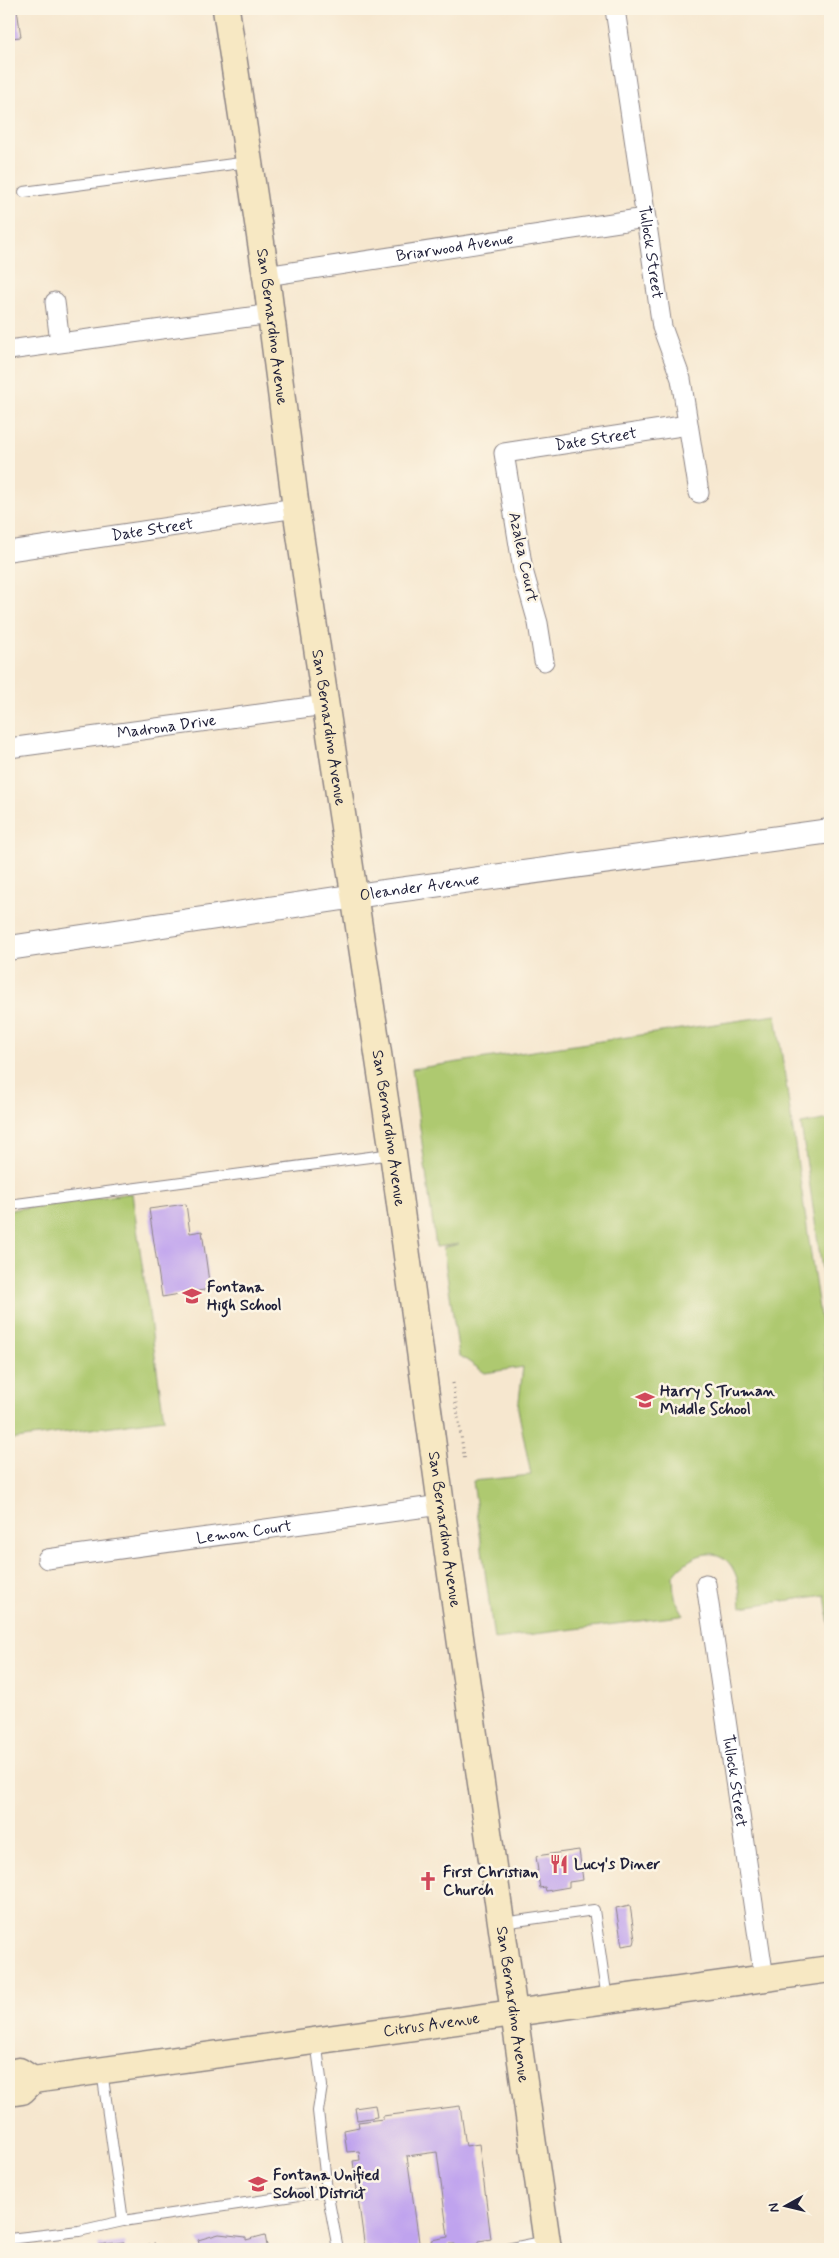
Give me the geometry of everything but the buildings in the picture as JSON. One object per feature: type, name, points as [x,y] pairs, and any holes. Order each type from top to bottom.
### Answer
[{"type":"main road","name":"San Bernardino Avenue","points":[[226,9],[266,276],[296,508],[353,898],[393,1153],[441,1505],[548,2245]]},
{"type":"main road","name":"Citrus Avenue","points":[[9,2093],[22,2091],[21,2076],[102,2070],[830,1969]]},
{"type":"street","name":"Tullock Street","points":[[615,9],[662,328],[681,379],[699,493]]},
{"type":"street","name":"Briarwood Avenue","points":[[266,276],[645,218]]},
{"type":"street","points":[[55,302],[60,342]]},
{"type":"street","points":[[9,350],[271,314]]},
{"type":"street","name":"Date Street","points":[[504,453],[688,425]]},
{"type":"street","name":"Azalea Court","points":[[504,453],[523,570],[538,623],[544,661]]},
{"type":"street","name":"Date Street","points":[[9,550],[296,508]]},
{"type":"street","name":"Madrona Drive","points":[[9,748],[325,705]]},
{"type":"street","name":"Oleander Avenue","points":[[9,948],[830,831]]},
{"type":"street","name":"Lemon Court","points":[[47,1559],[441,1505]]},
{"type":"street","name":"Tullock Street","points":[[706,1584],[764,1978]]},
{"type":"lane","points":[[24,192],[249,162]]},
{"type":"lane","points":[[9,1205],[393,1153]]},
{"type":"lane","points":[[502,1924],[594,1910],[608,1999]]},
{"type":"lane","points":[[316,2040],[322,2086],[318,2111],[327,2191],[338,2249]]},
{"type":"lane","points":[[102,2070],[124,2221]]},
{"type":"lane","points":[[9,2239],[79,2231],[124,2221],[327,2191]]},
{"type":"lane","points":[[507,2249],[548,2245]]},
{"type":"path","points":[[453,1383],[465,1462]]},
{"type":"path","points":[[149,2245],[158,2243]]},
{"type":"green space","name":"Harry S Truman Middle School","points":[[776,1015],[830,1384],[830,1632],[825,1595],[741,1607],[738,1581],[729,1563],[722,1557],[705,1554],[687,1562],[673,1576],[674,1597],[684,1615],[494,1639],[473,1481],[531,1475],[518,1409],[523,1367],[485,1373],[459,1355],[443,1248],[459,1244],[436,1247],[412,1069]]},
{"type":"green space","points":[[830,1119],[830,1326],[801,1124]]},
{"type":"green space","points":[[132,1193],[164,1419],[9,1440],[9,1210]]},
{"type":"place","name":"Fontana High School","points":[[192,1296]]},
{"type":"place","name":"Harry S Truman Middle School","points":[[645,1400]]},
{"type":"place","name":"Lucy's Diner","points":[[559,1864]]},
{"type":"place","name":"First Christian Church","points":[[428,1881]]},
{"type":"place","name":"Fontana Unified School District","points":[[258,2184]]}]
